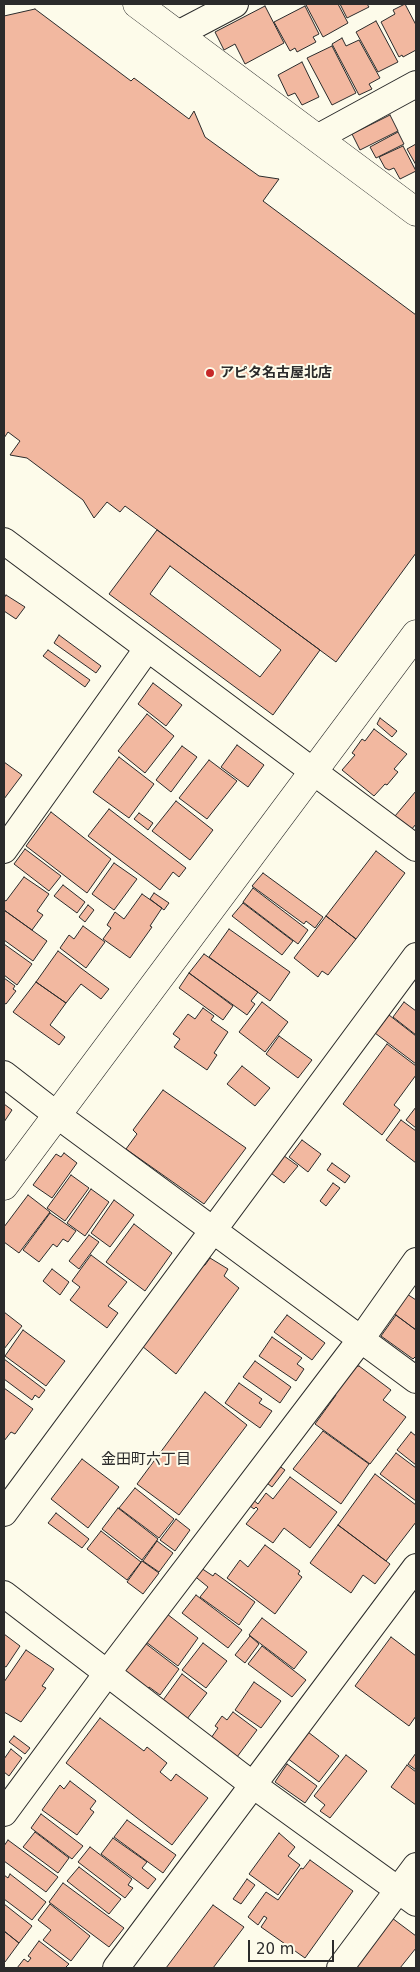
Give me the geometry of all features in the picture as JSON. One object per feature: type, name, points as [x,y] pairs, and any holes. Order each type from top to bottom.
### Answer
[{"type":"street","points":[[137,4],[416,212]]},
{"type":"street","points":[[178,34],[235,4]]},
{"type":"street","points":[[317,138],[416,84]]},
{"type":"street","points":[[4,541],[416,848]]},
{"type":"street","points":[[4,1186],[416,634]]},
{"type":"street","points":[[4,850],[147,649]]},
{"type":"street","points":[[4,1513],[416,956]]},
{"type":"street","points":[[4,1074],[416,1380]]},
{"type":"street","points":[[4,1813],[108,1672],[361,1339],[416,1261]]},
{"type":"street","points":[[116,1968],[416,1567]]},
{"type":"street","points":[[4,1594],[253,1785],[408,1896]]},
{"type":"street","points":[[340,1968],[408,1896],[416,1866]]},
{"type":"building","points":[[338,4],[348,23],[323,37],[306,5]]},
{"type":"building","points":[[340,4],[367,4],[369,7],[347,18]]},
{"type":"building","points":[[405,4],[416,25],[416,50],[403,57],[402,55],[399,57],[381,22],[395,14],[393,10]]},
{"type":"building","points":[[265,6],[284,43],[245,64],[235,44],[224,50],[215,32]]},
{"type":"building","points":[[305,6],[319,34],[313,37],[316,42],[297,52],[295,48],[290,51],[274,22]]},
{"type":"building","name":"アピタ名古屋北店","points":[[35,9],[131,81],[134,78],[189,119],[194,111],[205,137],[259,176],[279,179],[263,201],[416,315],[416,553],[336,662],[125,506],[120,512],[107,502],[94,518],[83,500],[27,458],[10,455],[20,441],[8,432],[4,438],[4,16]]},
{"type":"building","points":[[376,21],[398,62],[378,72],[356,32]]},
{"type":"building","points":[[342,38],[346,46],[359,40],[380,78],[369,84],[372,89],[359,95],[332,44]]},
{"type":"building","points":[[332,46],[356,93],[332,105],[307,58]]},
{"type":"building","points":[[302,62],[319,97],[302,105],[295,93],[288,96],[278,75]]},
{"type":"building","points":[[390,115],[398,131],[360,150],[352,134]]},
{"type":"building","points":[[398,132],[404,144],[376,158],[370,147]]},
{"type":"building","points":[[416,144],[416,165],[407,149]]},
{"type":"building","points":[[403,146],[416,171],[400,179],[394,168],[389,170],[385,168],[379,157]]},
{"type":"building","points":[[157,530],[320,650],[273,715],[109,594]],"holes":[[[170,566],[281,650],[260,677],[150,594]]]},
{"type":"building","points":[[6,595],[25,607],[16,619],[4,611],[4,598]]},
{"type":"building","points":[[59,635],[101,666],[96,673],[54,643]]},
{"type":"building","points":[[48,650],[90,680],[85,687],[43,656]]},
{"type":"building","points":[[153,683],[182,705],[166,726],[138,704]]},
{"type":"building","points":[[147,714],[174,736],[145,773],[118,751]]},
{"type":"building","points":[[380,718],[397,731],[392,737],[377,724]]},
{"type":"building","points":[[374,729],[407,754],[394,769],[398,772],[374,796],[342,770],[355,755],[352,753],[362,739],[365,741]]},
{"type":"building","points":[[237,745],[264,765],[248,787],[221,767]]},
{"type":"building","points":[[182,746],[197,757],[171,792],[156,780]]},
{"type":"building","points":[[119,757],[154,784],[129,818],[93,792]]},
{"type":"building","points":[[209,760],[237,781],[207,819],[179,798]]},
{"type":"building","points":[[4,762],[22,775],[4,799]]},
{"type":"building","points":[[416,791],[416,824],[411,830],[395,816]]},
{"type":"building","points":[[176,801],[213,830],[190,860],[152,831]]},
{"type":"building","points":[[109,809],[186,868],[179,877],[173,872],[160,890],[88,836]]},
{"type":"building","points":[[51,812],[111,859],[87,893],[26,846]]},
{"type":"building","points":[[139,813],[153,823],[148,830],[134,819]]},
{"type":"building","points":[[25,849],[61,876],[49,891],[14,864]]},
{"type":"building","points":[[376,851],[405,873],[356,939],[326,916]]},
{"type":"building","points":[[114,863],[137,879],[114,910],[92,894]]},
{"type":"building","points":[[263,873],[323,917],[315,928],[306,921],[304,924],[252,886]]},
{"type":"building","points":[[24,877],[49,894],[37,911],[43,915],[32,930],[4,910],[4,900],[6,901]]},
{"type":"building","points":[[63,885],[85,902],[77,913],[54,896]]},
{"type":"building","points":[[253,888],[308,930],[298,944],[243,902]]},
{"type":"building","points":[[154,893],[169,903],[164,910],[150,899]]},
{"type":"building","points":[[142,894],[162,908],[150,926],[152,927],[130,958],[103,939],[111,928],[107,925],[115,912],[124,919]]},
{"type":"building","points":[[243,903],[293,941],[282,955],[232,916]]},
{"type":"building","points":[[88,905],[94,910],[85,922],[79,917]]},
{"type":"building","points":[[4,910],[47,941],[33,961],[4,940]]},
{"type":"building","points":[[326,916],[356,939],[328,975],[322,971],[318,977],[294,958]]},
{"type":"building","points":[[83,926],[105,942],[86,968],[60,948],[69,935],[74,939]]},
{"type":"building","points":[[229,929],[290,972],[270,1001],[209,957]]},
{"type":"building","points":[[4,944],[32,964],[17,985],[4,975]]},
{"type":"building","points":[[58,951],[109,989],[101,999],[81,984],[66,1003],[36,982]]},
{"type":"building","points":[[204,954],[258,992],[251,1001],[255,1004],[247,1015],[189,973]]},
{"type":"building","points":[[189,973],[233,1006],[223,1020],[179,988]]},
{"type":"building","points":[[4,978],[15,986],[13,989],[16,991],[6,1004],[4,1003]]},
{"type":"building","points":[[36,982],[66,1003],[50,1025],[65,1037],[59,1045],[13,1012]]},
{"type":"building","points":[[262,1002],[288,1022],[265,1052],[239,1032]]},
{"type":"building","points":[[404,1002],[416,1011],[416,1035],[393,1017]]},
{"type":"building","points":[[203,1008],[214,1016],[211,1020],[228,1032],[214,1053],[217,1055],[207,1070],[174,1047],[180,1039],[173,1034],[188,1014],[195,1019]]},
{"type":"building","points":[[389,1015],[416,1036],[416,1064],[375,1033]]},
{"type":"building","points":[[279,1036],[312,1060],[298,1078],[266,1054]]},
{"type":"building","points":[[387,1044],[416,1066],[416,1075],[394,1105],[400,1110],[382,1135],[343,1104]]},
{"type":"building","points":[[242,1066],[270,1088],[255,1106],[227,1084]]},
{"type":"building","points":[[163,1090],[246,1148],[204,1204],[126,1149],[137,1134],[133,1130]]},
{"type":"building","points":[[4,1104],[12,1110],[4,1122]]},
{"type":"building","points":[[416,1107],[416,1128],[406,1120]]},
{"type":"building","points":[[401,1120],[416,1131],[416,1163],[386,1140]]},
{"type":"building","points":[[302,1140],[321,1154],[308,1172],[289,1157]]},
{"type":"building","points":[[64,1153],[77,1163],[52,1198],[33,1185],[56,1154],[61,1157]]},
{"type":"building","points":[[280,1153],[298,1166],[284,1183],[267,1170]]},
{"type":"building","points":[[332,1163],[350,1176],[345,1183],[327,1170]]},
{"type":"building","points":[[71,1175],[89,1188],[65,1221],[47,1208]]},
{"type":"building","points":[[333,1183],[340,1188],[326,1206],[320,1201]]},
{"type":"building","points":[[91,1189],[109,1202],[85,1236],[67,1223]]},
{"type":"building","points":[[28,1195],[50,1212],[19,1253],[4,1242],[4,1227]]},
{"type":"building","points":[[114,1200],[134,1215],[110,1247],[91,1233]]},
{"type":"building","points":[[50,1213],[76,1231],[68,1242],[63,1239],[57,1247],[53,1244],[39,1262],[23,1250]]},
{"type":"building","points":[[134,1224],[172,1253],[145,1291],[106,1262]]},
{"type":"building","points":[[89,1235],[99,1242],[79,1269],[69,1261]]},
{"type":"building","points":[[91,1255],[127,1282],[108,1306],[118,1313],[107,1328],[70,1300],[80,1287],[72,1281]]},
{"type":"building","points":[[210,1258],[228,1269],[224,1276],[239,1288],[176,1374],[142,1346],[201,1266],[205,1265]]},
{"type":"building","points":[[52,1269],[69,1282],[60,1295],[43,1281]]},
{"type":"building","points":[[407,1294],[416,1300],[416,1330],[393,1313]]},
{"type":"building","points":[[4,1312],[22,1326],[4,1349]]},
{"type":"building","points":[[287,1315],[325,1343],[312,1360],[274,1332]]},
{"type":"building","points":[[396,1315],[416,1330],[416,1356],[413,1359],[381,1336]]},
{"type":"building","points":[[23,1330],[65,1361],[46,1386],[5,1356]]},
{"type":"building","points":[[272,1337],[302,1358],[297,1364],[304,1369],[296,1381],[259,1356]]},
{"type":"building","points":[[4,1359],[45,1390],[39,1398],[35,1395],[32,1400],[4,1379]]},
{"type":"building","points":[[255,1361],[291,1387],[280,1403],[243,1377]]},
{"type":"building","points":[[359,1366],[391,1390],[383,1400],[406,1417],[370,1464],[315,1424],[336,1395],[329,1390],[346,1368]]},
{"type":"building","points":[[239,1383],[262,1399],[259,1403],[272,1411],[260,1428],[225,1403]]},
{"type":"building","points":[[4,1388],[33,1409],[15,1434],[11,1432],[4,1441]]},
{"type":"building","points":[[205,1392],[247,1425],[179,1515],[137,1484]]},
{"type":"building","points":[[323,1431],[369,1464],[341,1504],[293,1469]]},
{"type":"building","points":[[411,1432],[416,1436],[416,1465],[397,1450]]},
{"type":"building","points":[[396,1453],[416,1468],[416,1501],[380,1474]]},
{"type":"building","points":[[82,1459],[119,1487],[88,1528],[51,1499]]},
{"type":"building","points":[[275,1463],[285,1470],[272,1487],[263,1480]]},
{"type":"building","points":[[375,1474],[416,1505],[416,1522],[386,1561],[338,1525]]},
{"type":"building","points":[[290,1477],[337,1512],[310,1548],[284,1528],[273,1543],[246,1524],[258,1509],[256,1507],[254,1509],[246,1503],[251,1498],[258,1504],[266,1493],[273,1499]]},
{"type":"building","points":[[135,1488],[174,1519],[159,1538],[119,1508]]},
{"type":"building","points":[[118,1508],[158,1539],[142,1560],[102,1529]]},
{"type":"building","points":[[56,1513],[89,1539],[82,1548],[48,1523]]},
{"type":"building","points":[[176,1519],[190,1530],[175,1551],[160,1540]]},
{"type":"building","points":[[338,1525],[390,1564],[375,1584],[363,1575],[351,1593],[310,1563]]},
{"type":"building","points":[[101,1531],[141,1562],[127,1580],[87,1549]]},
{"type":"building","points":[[157,1541],[173,1553],[159,1572],[143,1561]]},
{"type":"building","points":[[265,1545],[300,1571],[298,1574],[302,1577],[275,1614],[227,1578],[240,1560],[248,1567]]},
{"type":"building","points":[[142,1561],[159,1573],[143,1594],[127,1582]]},
{"type":"building","points":[[198,1566],[213,1576],[215,1573],[255,1602],[239,1625],[200,1597],[208,1587],[192,1574]]},
{"type":"building","points":[[196,1595],[242,1630],[228,1648],[182,1613]]},
{"type":"building","points":[[167,1614],[198,1638],[178,1666],[146,1642]]},
{"type":"building","points":[[262,1618],[307,1652],[294,1669],[249,1635]]},
{"type":"building","points":[[4,1634],[20,1646],[6,1667],[4,1666]]},
{"type":"building","points":[[250,1636],[259,1644],[245,1663],[235,1655]]},
{"type":"building","points":[[391,1637],[416,1656],[416,1716],[409,1726],[355,1686]]},
{"type":"building","points":[[145,1643],[179,1669],[160,1695],[149,1687],[146,1691],[123,1673]]},
{"type":"building","points":[[203,1643],[227,1661],[206,1688],[182,1670]]},
{"type":"building","points":[[262,1646],[306,1680],[292,1697],[248,1664]]},
{"type":"building","points":[[26,1650],[54,1669],[42,1686],[46,1688],[21,1722],[4,1712],[4,1682]]},
{"type":"building","points":[[182,1674],[207,1693],[187,1719],[161,1703]]},
{"type":"building","points":[[254,1682],[281,1701],[261,1728],[235,1710]]},
{"type":"building","points":[[233,1712],[257,1730],[237,1757],[211,1738],[218,1728],[215,1726],[222,1716],[227,1720]]},
{"type":"building","points":[[100,1718],[144,1751],[147,1747],[167,1763],[160,1772],[171,1781],[176,1774],[208,1798],[172,1845],[66,1763]]},
{"type":"building","points":[[308,1732],[339,1756],[319,1782],[287,1758]]},
{"type":"building","points":[[14,1736],[30,1748],[25,1754],[9,1742]]},
{"type":"building","points":[[11,1749],[22,1758],[9,1776],[4,1772],[4,1759]]},
{"type":"building","points":[[416,1753],[416,1770],[408,1764]]},
{"type":"building","points":[[346,1755],[367,1771],[330,1818],[320,1811],[325,1805],[314,1796]]},
{"type":"building","points":[[287,1764],[317,1786],[305,1803],[275,1782]]},
{"type":"building","points":[[407,1765],[416,1772],[416,1805],[391,1787]]},
{"type":"building","points":[[70,1781],[96,1801],[90,1809],[94,1812],[77,1835],[42,1810],[60,1785],[64,1789]]},
{"type":"building","points":[[41,1814],[83,1846],[72,1859],[31,1828]]},
{"type":"building","points":[[127,1820],[176,1855],[163,1873],[114,1837]]},
{"type":"building","points":[[35,1832],[69,1858],[58,1873],[23,1847]]},
{"type":"building","points":[[279,1833],[295,1847],[288,1856],[300,1865],[278,1895],[249,1874]]},
{"type":"building","points":[[113,1838],[147,1862],[142,1868],[156,1879],[148,1889],[101,1854]]},
{"type":"building","points":[[8,1840],[58,1877],[46,1892],[4,1861],[4,1846]]},
{"type":"building","points":[[90,1847],[132,1879],[128,1885],[133,1888],[125,1898],[78,1862]]},
{"type":"building","points":[[310,1860],[353,1891],[305,1958],[261,1927],[267,1918],[264,1916],[258,1925],[248,1917],[266,1892],[278,1900],[301,1868],[303,1869]]},
{"type":"building","points":[[79,1867],[121,1899],[109,1914],[67,1881]]},
{"type":"building","points":[[10,1874],[46,1902],[32,1920],[4,1899],[4,1875],[8,1878]]},
{"type":"building","points":[[247,1879],[255,1885],[241,1904],[233,1899]]},
{"type":"building","points":[[63,1883],[124,1928],[109,1947],[49,1902]]},
{"type":"building","points":[[4,1904],[32,1926],[19,1943],[4,1931]]},
{"type":"building","points":[[50,1904],[90,1936],[71,1961],[43,1940],[51,1930],[38,1920]]},
{"type":"building","points":[[213,1905],[244,1927],[213,1968],[166,1968]]},
{"type":"building","points":[[392,1918],[416,1936],[416,1948],[400,1968],[353,1968]]},
{"type":"building","points":[[4,1931],[19,1943],[5,1962],[4,1961]]},
{"type":"building","points":[[39,1941],[69,1964],[65,1968],[17,1968],[24,1959],[28,1962],[31,1958],[28,1956]]},
{"type":"place","name":"アピタ名古屋北店","points":[[210,373]]},
{"type":"district","name":"金田町六丁目","points":[[146,1460]]}]
